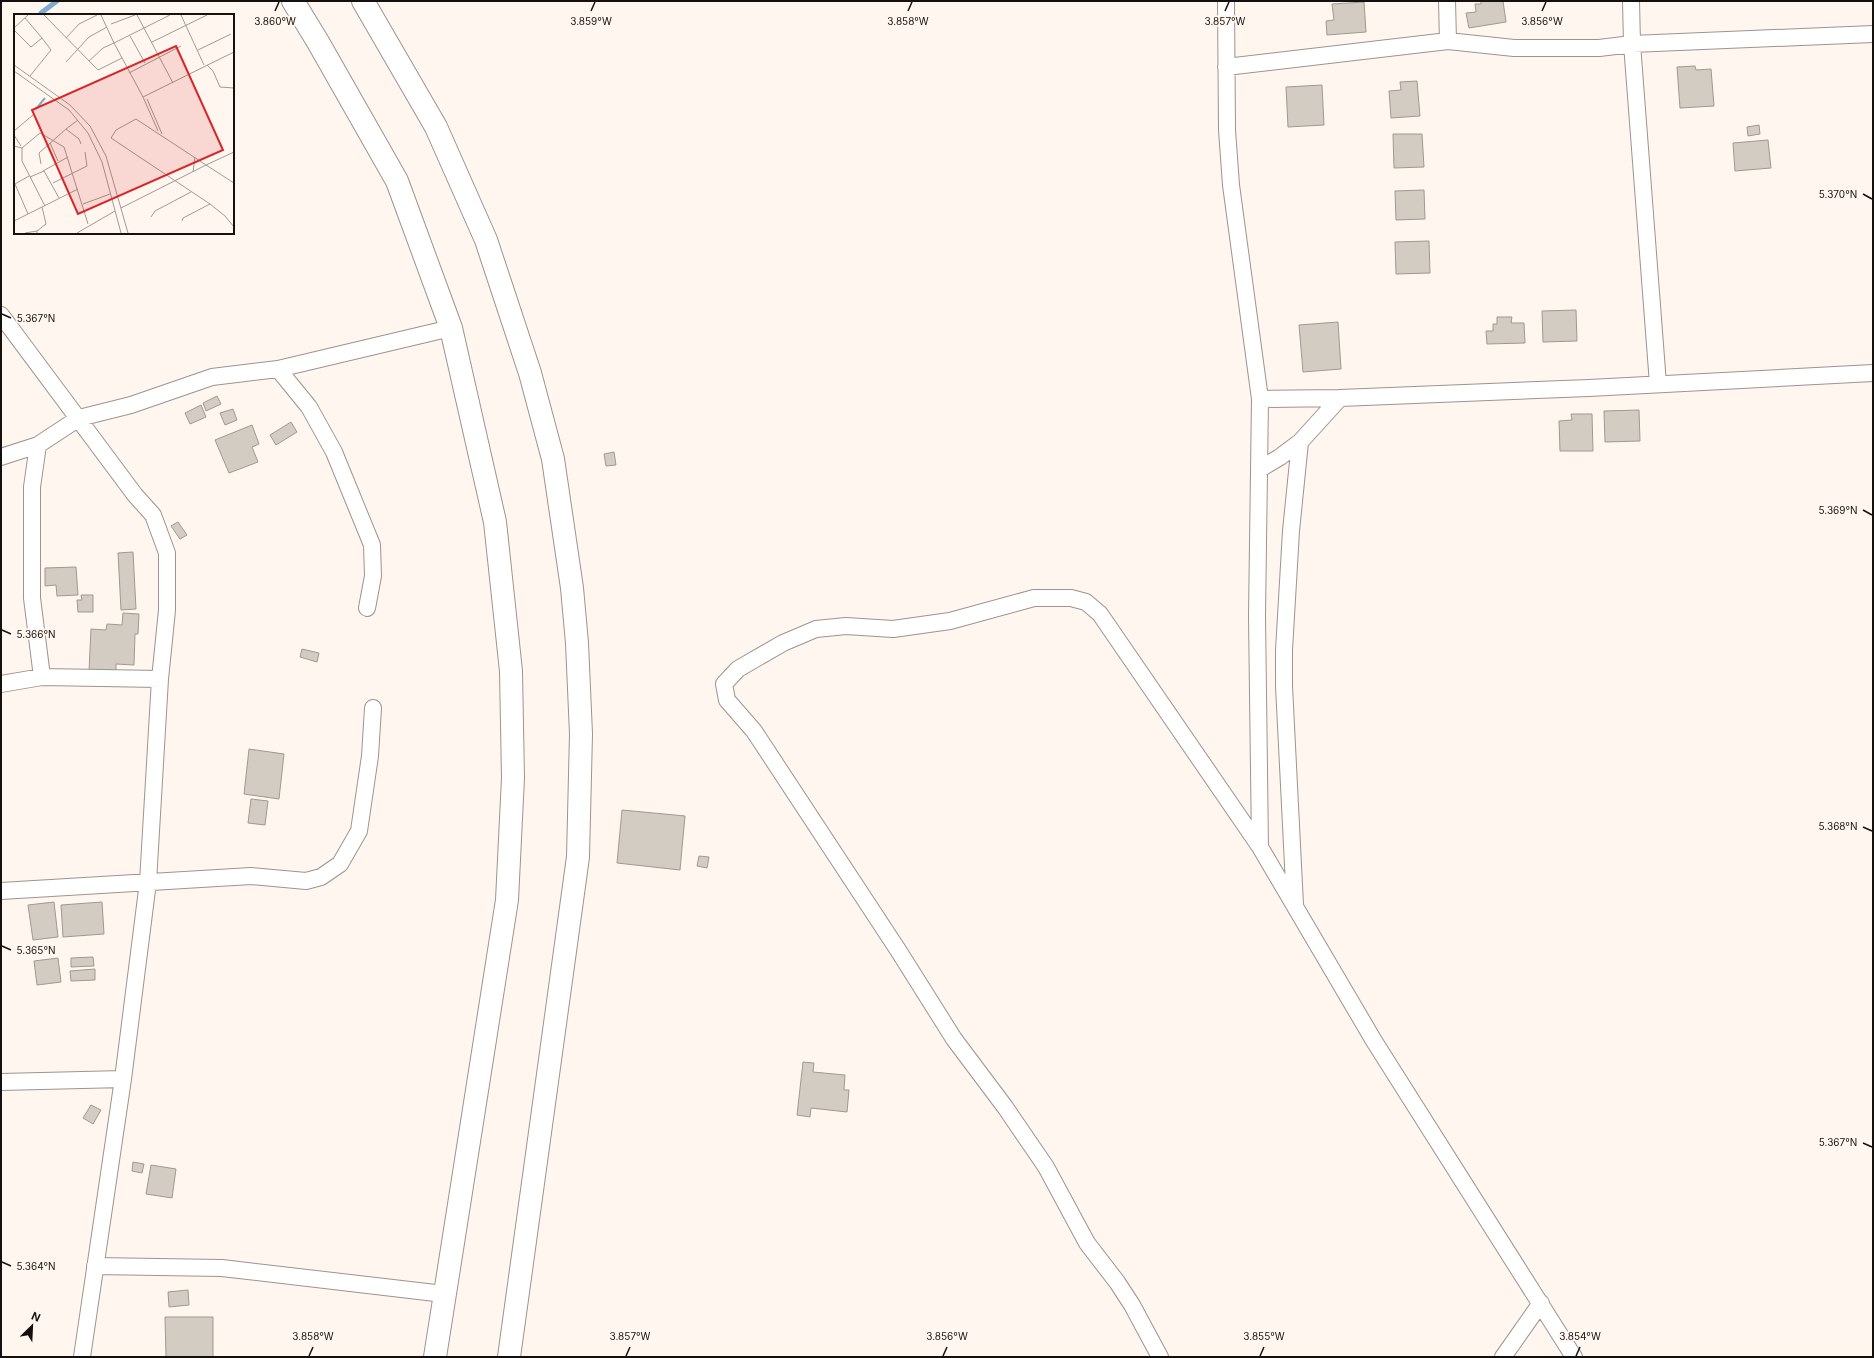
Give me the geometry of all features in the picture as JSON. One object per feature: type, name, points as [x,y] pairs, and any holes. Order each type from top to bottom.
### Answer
[{"type":"highway","points":[[293,1],[318,42],[396,181],[451,328],[495,522],[511,671],[513,778],[507,900],[435,1357]]},
{"type":"highway","points":[[363,1],[436,127],[486,240],[530,373],[553,458],[572,588],[577,643],[581,734],[578,857],[510,1357]]},
{"type":"street","points":[[1226,1],[1227,130],[1231,186],[1260,399],[1258,674],[1260,847]]},
{"type":"street","points":[[1447,1],[1448,41]]},
{"type":"street","points":[[1631,1],[1632,44],[1658,384]]},
{"type":"street","points":[[1226,67],[1448,41],[1514,48],[1599,48],[1632,44],[1873,34]]},
{"type":"street","points":[[1,315],[135,495],[153,515],[167,553],[167,610],[160,679],[148,882],[122,1079],[82,1357]]},
{"type":"street","points":[[1,458],[38,445],[79,418],[131,405],[212,377],[278,369],[451,328]]},
{"type":"street","points":[[278,369],[309,407],[334,452],[372,545],[373,576],[367,608]]},
{"type":"street","points":[[1260,399],[1340,398],[1873,373]]},
{"type":"street","points":[[1260,469],[1280,457],[1300,442],[1340,398]]},
{"type":"street","points":[[1295,907],[1284,686],[1284,650],[1291,531],[1300,442]]},
{"type":"street","points":[[38,445],[32,487],[34,531],[32,598],[42,677]]},
{"type":"street","points":[[1160,1357],[1132,1305],[1117,1282],[1087,1243],[1046,1167],[1005,1107],[954,1039],[898,950],[754,731],[727,700],[724,684],[738,669],[783,643],[816,629],[846,626],[893,628],[950,621],[1034,598],[1071,598],[1086,602],[1100,614],[1260,847],[1374,1041],[1574,1357]]},
{"type":"street","points":[[1258,674],[1284,686]]},
{"type":"street","points":[[1,684],[42,677],[160,679]]},
{"type":"street","points":[[1,891],[251,876],[306,880],[321,877],[340,864],[359,831],[370,756],[373,708]]},
{"type":"street","points":[[1,1082],[122,1079]]},
{"type":"street","points":[[95,1266],[222,1268],[444,1294]]},
{"type":"street","points":[[1504,1357],[1541,1303]]},
{"type":"building","points":[[1481,1],[1503,1],[1506,22],[1469,28],[1466,13],[1476,12],[1475,4],[1481,4]]},
{"type":"building","points":[[1364,2],[1366,32],[1327,35],[1326,21],[1334,20],[1332,4]]},
{"type":"building","points":[[1695,66],[1696,70],[1711,69],[1714,106],[1680,108],[1677,67]]},
{"type":"building","points":[[1417,81],[1420,116],[1391,118],[1389,91],[1401,90],[1400,82]]},
{"type":"building","points":[[1322,85],[1324,125],[1288,127],[1286,87]]},
{"type":"building","points":[[1759,125],[1760,134],[1748,136],[1747,127]]},
{"type":"building","points":[[1393,134],[1422,134],[1424,167],[1394,168]]},
{"type":"building","points":[[1768,140],[1771,168],[1735,171],[1733,143]]},
{"type":"building","points":[[1424,190],[1425,219],[1396,220],[1395,191]]},
{"type":"building","points":[[1429,241],[1430,273],[1396,274],[1395,242]]},
{"type":"building","points":[[1576,310],[1577,341],[1543,342],[1542,311]]},
{"type":"building","points":[[1497,317],[1512,317],[1511,323],[1524,323],[1525,343],[1487,344],[1486,331],[1493,331],[1493,324],[1497,324]]},
{"type":"building","points":[[1338,322],[1341,369],[1303,372],[1299,325]]},
{"type":"building","points":[[217,396],[221,404],[206,411],[203,403]]},
{"type":"building","points":[[201,405],[206,417],[190,424],[185,413]]},
{"type":"building","points":[[233,409],[237,420],[225,425],[220,413]]},
{"type":"building","points":[[1639,410],[1640,441],[1605,442],[1604,411]]},
{"type":"building","points":[[1571,414],[1592,414],[1593,451],[1560,451],[1559,421],[1572,420]]},
{"type":"building","points":[[291,422],[297,432],[276,445],[270,435]]},
{"type":"building","points":[[252,425],[259,444],[252,447],[258,462],[229,473],[215,440]]},
{"type":"building","points":[[614,452],[616,465],[606,466],[604,454]]},
{"type":"building","points":[[178,522],[187,535],[180,539],[171,526]]},
{"type":"building","points":[[133,552],[136,609],[121,610],[118,553]]},
{"type":"building","points":[[76,567],[78,595],[57,596],[56,585],[45,586],[45,568]]},
{"type":"building","points":[[81,595],[93,595],[93,612],[78,612],[77,600],[82,600]]},
{"type":"building","points":[[123,613],[139,614],[138,634],[135,634],[134,665],[116,664],[116,672],[89,671],[91,629],[106,630],[107,624],[122,625]]},
{"type":"building","points":[[302,649],[319,653],[317,662],[300,657]]},
{"type":"building","points":[[249,749],[284,754],[279,799],[244,794]]},
{"type":"building","points":[[251,799],[268,801],[265,825],[248,823]]},
{"type":"building","points":[[622,810],[685,816],[680,870],[617,863]]},
{"type":"building","points":[[699,856],[709,857],[707,868],[697,866]]},
{"type":"building","points":[[54,902],[58,937],[33,940],[28,905]]},
{"type":"building","points":[[102,902],[104,934],[63,937],[61,905]]},
{"type":"building","points":[[93,957],[94,966],[71,967],[71,958]]},
{"type":"building","points":[[58,958],[61,982],[37,985],[34,961]]},
{"type":"building","points":[[95,969],[95,980],[71,981],[70,971]]},
{"type":"building","points":[[803,1062],[814,1063],[813,1072],[845,1075],[844,1090],[849,1090],[847,1112],[811,1108],[810,1117],[797,1115]]},
{"type":"building","points":[[91,1105],[101,1110],[93,1124],[83,1118]]},
{"type":"building","points":[[133,1162],[144,1164],[142,1173],[132,1171]]},
{"type":"building","points":[[151,1165],[176,1169],[172,1198],[146,1194]]},
{"type":"building","points":[[188,1290],[189,1305],[169,1307],[168,1292]]},
{"type":"building","points":[[165,1317],[213,1317],[213,1357],[166,1357]]},
{"type":"waterway","points":[[41,13],[57,1]]}]
